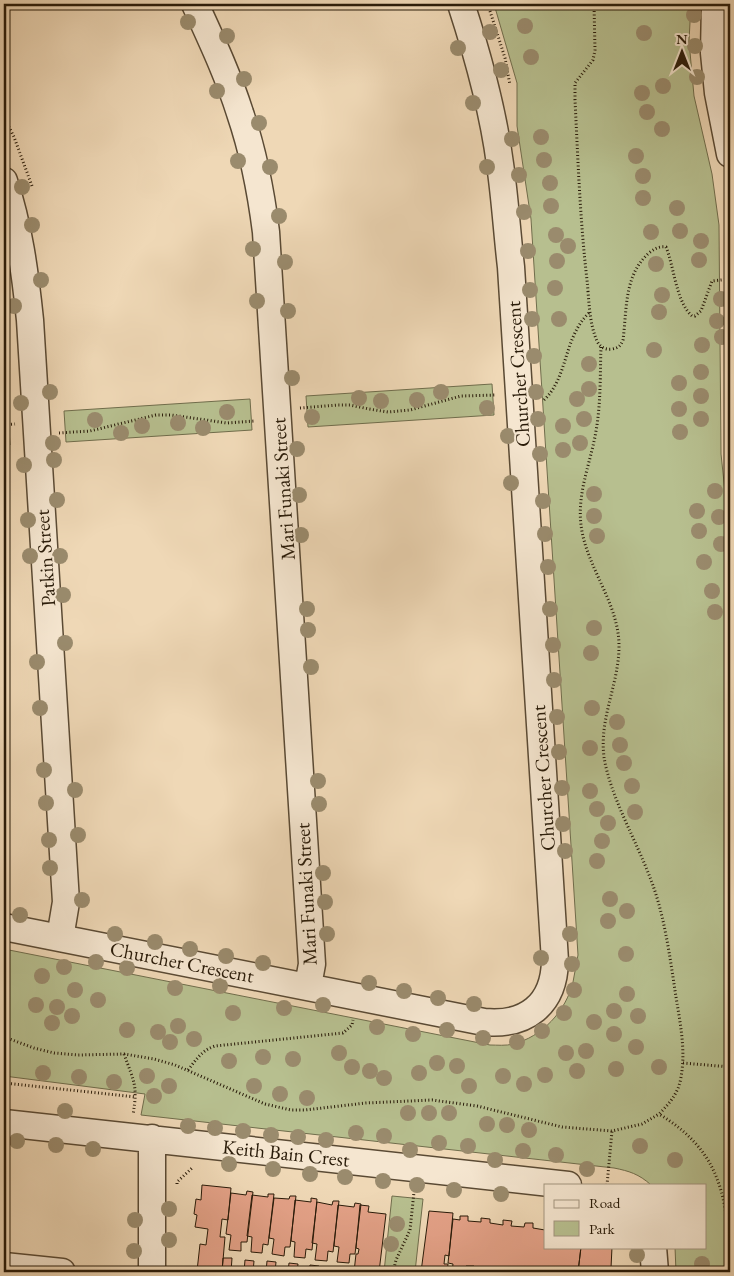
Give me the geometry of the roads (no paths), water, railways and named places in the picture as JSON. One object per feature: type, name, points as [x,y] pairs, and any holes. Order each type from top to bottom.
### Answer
[{"type":"street","name":"Mari Funaki Street","points":[[195,4],[227,78],[240,114],[262,198],[289,413],[312,964],[308,986]]},
{"type":"street","name":"Churcher Crescent","points":[[4,927],[308,986],[358,998],[500,1024],[521,1018],[538,1008],[549,991],[554,971],[511,267],[500,163],[485,84],[461,4]]},
{"type":"street","points":[[715,4],[714,53],[716,83],[730,154]]},
{"type":"street","name":"Patkin Street","points":[[4,181],[11,202],[25,270],[30,320],[26,429],[65,893],[64,916],[60,938]]},
{"type":"street","name":"Keith Bain Crest","points":[[4,1123],[559,1184]]},
{"type":"street","points":[[152,1138],[152,1272]]},
{"type":"street","points":[[654,1248],[655,1272]]},
{"type":"street","points":[[4,1266],[62,1272]]}]
